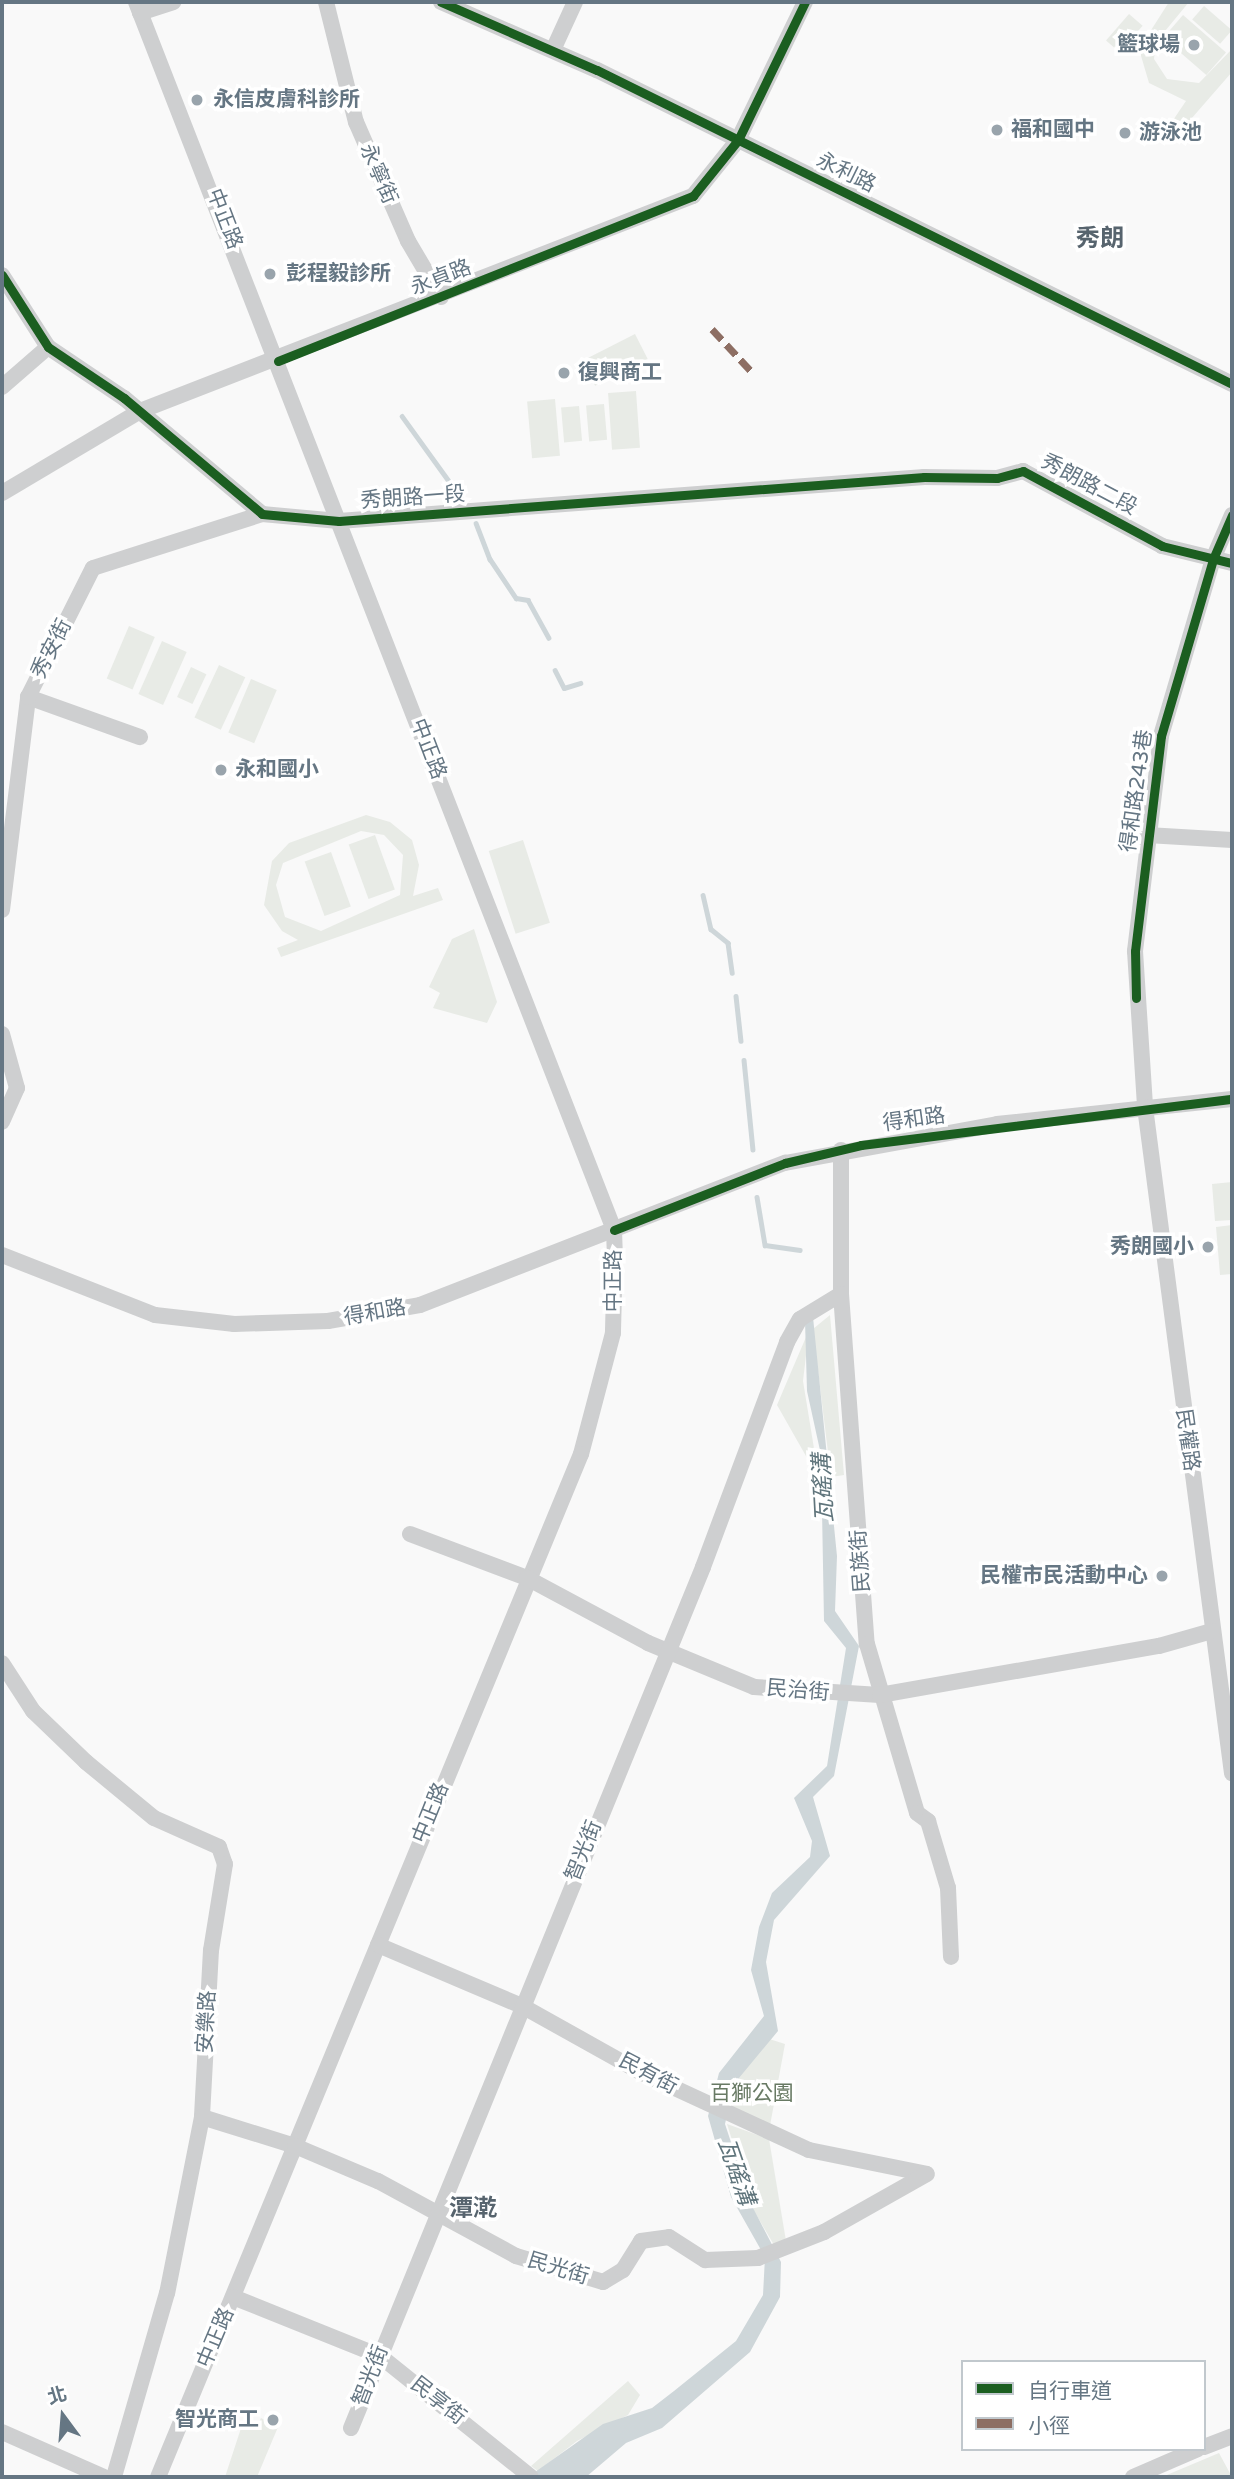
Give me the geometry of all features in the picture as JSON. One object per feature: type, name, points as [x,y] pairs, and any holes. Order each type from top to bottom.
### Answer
[{"type":"street","points":[[138,7],[173,2]]},
{"type":"street","name":"永寧街","points":[[326,2],[356,122],[408,241],[441,297]]},
{"type":"street","name":"永利路","points":[[441,2],[553,50],[1230,382]]},
{"type":"street","points":[[553,50],[575,2]]},
{"type":"street","name":"永貞路","points":[[2,493],[140,411],[278,361],[693,196],[738,140],[805,2]]},
{"type":"street","name":"中正路","points":[[138,7],[614,1230],[607,1367],[581,1454],[527,1578],[158,2477]]},
{"type":"street","points":[[2,275],[48,347],[140,411],[262,514]]},
{"type":"street","points":[[2,387],[48,347]]},
{"type":"street","name":"秀朗路二段","points":[[924,477],[997,478],[1023,471],[1163,546],[1232,563]]},
{"type":"street","name":"秀朗路一段","points":[[262,514],[339,521],[924,477]]},
{"type":"street","name":"秀安街","points":[[2,910],[28,697],[93,568],[262,514]]},
{"type":"street","name":"得和路243巷","points":[[1145,1107],[1135,951],[1161,736],[1213,559],[1232,515]]},
{"type":"street","points":[[28,697],[140,737]]},
{"type":"street","points":[[1147,835],[1232,840]]},
{"type":"street","points":[[2,1034],[18,1088],[2,1122]]},
{"type":"street","name":"得和路","points":[[2,1255],[155,1315],[234,1325],[328,1321],[420,1305],[774,1167],[841,1150],[1145,1107],[1232,1099]]},
{"type":"street","name":"民權路","points":[[1145,1107],[1232,1773]]},
{"type":"street","name":"民族街","points":[[841,1150],[841,1294],[867,1644],[880,1695],[948,1888],[951,1957]]},
{"type":"street","name":"智光街","points":[[351,2428],[435,2212],[522,2006],[787,1342],[800,1319],[841,1294]]},
{"type":"street","name":"民治街","points":[[410,1534],[527,1578],[666,1650],[754,1688],[880,1695],[1159,1646],[1212,1631]]},
{"type":"street","name":"安樂路","points":[[2,1663],[33,1711],[86,1762],[154,1818],[219,1847],[225,1864],[211,1950],[202,2117],[167,2293],[114,2477]]},
{"type":"street","name":"民有街","points":[[378,1945],[522,2006],[696,2098],[723,2106],[808,2150],[927,2174]]},
{"type":"street","name":"民光街","points":[[202,2117],[295,2146],[435,2212],[516,2256],[603,2282],[622,2270],[641,2241],[669,2237],[705,2260],[758,2258],[778,2251],[927,2174]]},
{"type":"street","name":"民享街","points":[[233,2297],[380,2356],[525,2472]]},
{"type":"street","points":[[2,2432],[104,2477]]},
{"type":"street","points":[[1206,2445],[1232,2436]]},
{"type":"street","points":[[1133,2477],[1193,2451]]},
{"type":"green space","points":[[1169,2],[1189,2],[1156,42],[1154,59],[1167,79],[1199,83],[1232,49],[1232,72],[1171,142],[1163,135],[1186,101],[1149,83],[1139,49]]},
{"type":"green space","points":[[1204,6],[1232,30],[1220,44],[1192,20]]},
{"type":"green space","points":[[1129,14],[1143,26],[1120,52],[1106,40]]},
{"type":"green space","name":"籃球場","points":[[1183,15],[1226,52],[1206,75],[1163,38]]},
{"type":"green space","points":[[635,334],[648,359],[595,386],[582,361]]},
{"type":"green space","points":[[636,391],[640,448],[612,450],[608,393]]},
{"type":"green space","points":[[555,399],[560,456],[532,458],[527,401]]},
{"type":"green space","points":[[604,404],[607,440],[589,441],[586,406]]},
{"type":"green space","points":[[579,406],[582,441],[564,442],[561,408]]},
{"type":"green space","points":[[129,626],[155,637],[133,689],[107,678]]},
{"type":"green space","points":[[162,641],[187,652],[163,705],[138,694]]},
{"type":"green space","points":[[219,665],[245,677],[221,730],[194,718]]},
{"type":"green space","points":[[191,667],[206,674],[192,704],[177,697]]},
{"type":"green space","points":[[251,679],[277,690],[254,743],[228,732]]},
{"type":"green space","points":[[366,815],[390,822],[412,840],[419,865],[413,896],[438,888],[443,900],[281,957],[277,948],[298,940],[282,931],[264,905],[272,861],[289,843]],"holes":[[[361,831],[384,835],[403,855],[400,895],[321,931],[285,917],[276,885],[283,863]]]},
{"type":"green space","points":[[375,835],[395,890],[369,899],[349,845]]},
{"type":"green space","points":[[523,840],[550,923],[516,934],[489,851]]},
{"type":"green space","points":[[331,852],[351,907],[325,916],[305,862]]},
{"type":"green space","points":[[474,929],[497,1002],[487,1023],[433,1008],[440,993],[429,987],[452,939]]},
{"type":"green space","points":[[1232,1182],[1232,1220],[1215,1221],[1212,1184]]},
{"type":"green space","points":[[1232,1225],[1232,1274],[1220,1275],[1216,1227]]},
{"type":"green space","points":[[830,1315],[844,1475],[831,1477],[813,1329]]},
{"type":"green space","points":[[809,1330],[803,1381],[819,1479],[777,1405]]},
{"type":"green space","name":"百獅公園","points":[[763,2037],[785,2044],[769,2131],[719,2107],[740,2063]]},
{"type":"green space","name":"百獅公園","points":[[727,2124],[769,2139],[786,2241],[774,2245],[754,2211]]},
{"type":"green space","points":[[628,2381],[640,2395],[628,2415],[577,2441],[538,2471],[531,2466]]},
{"type":"green space","points":[[261,2418],[278,2427],[257,2477],[225,2477],[243,2422],[256,2428]]},
{"type":"green space","points":[[1219,2453],[1232,2477],[1162,2477]]},
{"type":"water","points":[[813,1317],[837,1556],[835,1611],[859,1646],[834,1776],[813,1797],[830,1856],[774,1920],[766,1962],[778,2031],[734,2084],[725,2124],[752,2206],[781,2262],[780,2297],[750,2352],[662,2428],[626,2443],[586,2477],[528,2477],[603,2424],[652,2408],[674,2391],[736,2341],[763,2295],[765,2257],[731,2197],[708,2116],[719,2073],[764,2016],[751,1970],[759,1927],[772,1893],[810,1857],[812,1841],[794,1798],[827,1766],[846,1648],[824,1621],[821,1455],[807,1391],[805,1321]]},
{"type":"waterway","name":"瓦磘溝","points":[[402,416],[464,502]]},
{"type":"waterway","name":"瓦磘溝","points":[[476,523],[490,559],[516,598],[528,600],[549,638]]},
{"type":"waterway","name":"瓦磘溝","points":[[555,670],[564,688],[580,683]]},
{"type":"waterway","name":"瓦磘溝","points":[[703,895],[711,929],[728,943],[732,973]]},
{"type":"waterway","name":"瓦磘溝","points":[[736,996],[741,1041]]},
{"type":"waterway","name":"瓦磘溝","points":[[744,1060],[753,1150]]},
{"type":"waterway","name":"瓦磘溝","points":[[757,1197],[765,1245],[800,1250]]},
{"type":"marked path","points":[[712,329],[751,371]]},
{"type":"cycle path","points":[[441,2],[597,70],[1232,384]]},
{"type":"cycle path","points":[[278,361],[693,196],[738,140],[805,2]]},
{"type":"cycle path","points":[[2,275],[48,347],[124,398],[262,514],[339,521],[924,477],[997,478],[1023,471],[1162,546],[1232,563]]},
{"type":"cycle path","points":[[1136,998],[1135,951],[1161,736],[1213,559],[1232,515]]},
{"type":"cycle path","points":[[614,1230],[785,1163],[861,1145],[1232,1099]]},
{"type":"place","name":"籃球場","points":[[1194,45]]},
{"type":"place","name":"永信皮膚科診所","points":[[197,100]]},
{"type":"place","name":"福和國中","points":[[997,130]]},
{"type":"place","name":"游泳池","points":[[1125,133]]},
{"type":"place","name":"彭程毅診所","points":[[270,274]]},
{"type":"place","name":"復興商工","points":[[564,373]]},
{"type":"place","name":"永和國小","points":[[221,770]]},
{"type":"place","name":"秀朗國小","points":[[1208,1247]]},
{"type":"place","name":"民權市民活動中心","points":[[1162,1576]]},
{"type":"place","name":"智光商工","points":[[273,2420]]},
{"type":"district","name":"秀朗","points":[[1100,239]]},
{"type":"district","name":"潭漧","points":[[473,2209]]}]
